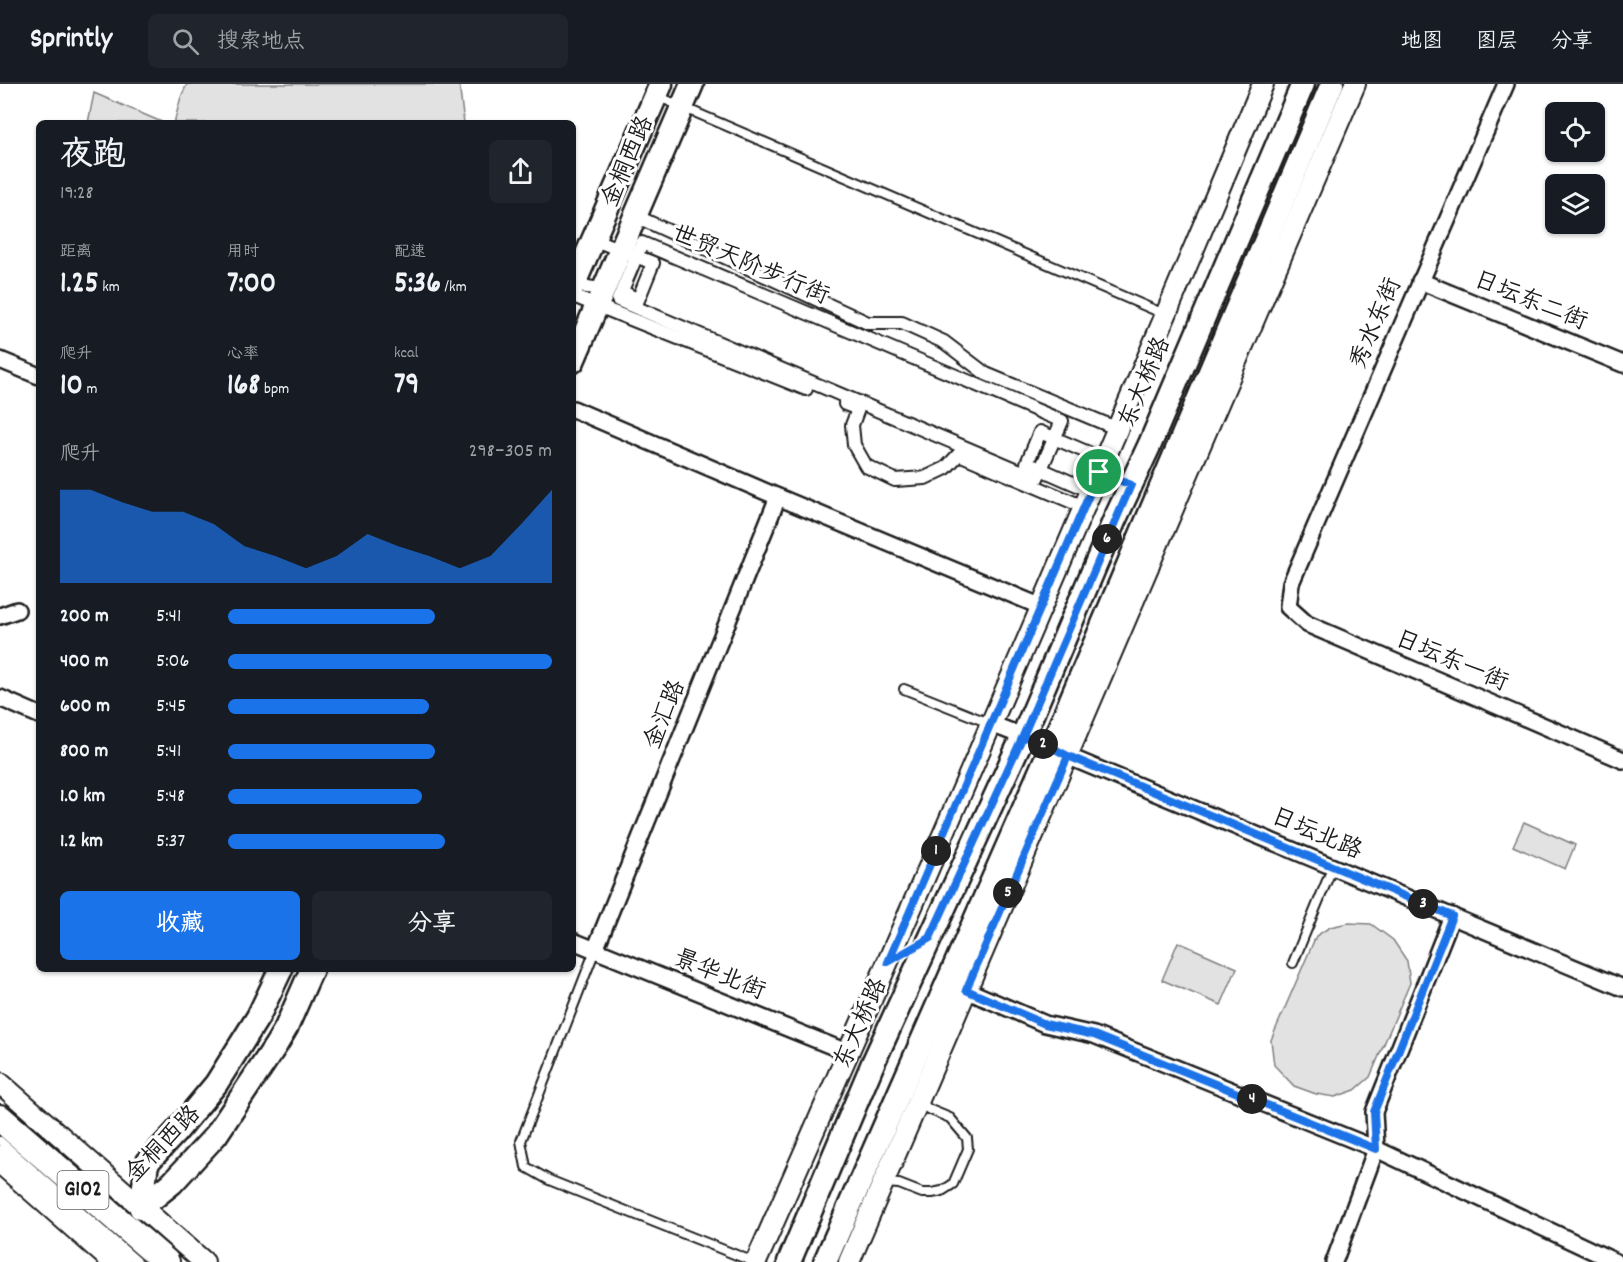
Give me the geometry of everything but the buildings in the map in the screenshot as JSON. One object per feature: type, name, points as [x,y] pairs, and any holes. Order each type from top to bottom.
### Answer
[{"type":"highway","name":"G102","points":[[0,1118],[166,1262]]},
{"type":"highway","name":"G102","points":[[0,1159],[113,1261]]},
{"type":"main road","name":"金桐西路","points":[[576,355],[629,253],[692,84]]},
{"type":"main road","name":"东大桥路","points":[[789,1262],[873,1063],[1023,736],[1303,84]]},
{"type":"main road","points":[[825,1262],[1059,751],[1332,84]]},
{"type":"main road","name":"金桐西路","points":[[577,272],[658,90]]},
{"type":"main road","name":"金桐西路","points":[[141,1208],[147,1163],[216,1084],[258,1017],[280,972]]},
{"type":"main road","name":"金桐西路","points":[[141,1208],[172,1183],[222,1127],[286,1028],[311,972]]},
{"type":"street","points":[[755,1262],[849,1053],[1042,607],[1263,84]]},
{"type":"street","points":[[849,1262],[966,990],[1059,751],[1355,84]]},
{"type":"street","name":"秀水东街","points":[[1291,583],[1506,84]]},
{"type":"street","points":[[642,219],[868,323],[902,323],[945,342],[986,374],[1118,429]]},
{"type":"street","points":[[576,296],[607,295],[638,300],[653,263],[593,239]]},
{"type":"street","name":"世贸天阶步行街","points":[[629,253],[642,243],[1062,421],[1041,469]]},
{"type":"street","points":[[577,272],[607,295],[618,300],[1038,478],[1041,469],[1088,499]]},
{"type":"street","name":"日坛东二街","points":[[1420,281],[1623,364]]},
{"type":"street","points":[[607,295],[858,409],[852,425],[854,445],[866,466],[894,480],[925,478],[946,468],[959,453],[1088,499]]},
{"type":"street","points":[[0,360],[36,375]]},
{"type":"street","points":[[576,410],[1042,607]]},
{"type":"street","points":[[1054,438],[1102,466]]},
{"type":"street","name":"金汇路","points":[[595,950],[778,497]]},
{"type":"street","name":"日坛东一街","points":[[1291,583],[1288,607],[1307,624],[1623,760]]},
{"type":"street","points":[[0,616],[17,610]]},
{"type":"street","points":[[0,698],[36,714]]},
{"type":"street","name":"日坛北路","points":[[991,724],[1623,988]]},
{"type":"street","points":[[1334,1262],[1376,1149],[1374,1112],[1452,916]]},
{"type":"street","points":[[888,962],[930,938]]},
{"type":"street","name":"景华北街","points":[[576,942],[849,1053]]},
{"type":"street","points":[[966,990],[1045,1024],[1094,1035],[1376,1149],[1616,1262]]},
{"type":"street","points":[[0,1083],[204,1262]]},
{"type":"lane","points":[[658,90],[682,107],[1167,315]]},
{"type":"lane","points":[[1102,466],[1131,485]]},
{"type":"lane","points":[[904,689],[991,724]]},
{"type":"lane","points":[[1293,963],[1333,866]]},
{"type":"lane","points":[[595,950],[521,1141],[526,1167],[549,1180],[755,1262]]},
{"type":"lane","points":[[883,1183],[899,1184],[922,1193],[942,1191],[953,1184],[968,1149],[967,1138],[950,1118],[928,1109],[919,1099]]},
{"type":"lane","points":[[0,1141],[138,1262]]},
{"type":"shaded area","points":[[187,84],[459,84],[464,120],[175,120]]},
{"type":"shaded area","points":[[94,93],[157,120],[89,120]]},
{"type":"shaded area","points":[[1524,822],[1575,845],[1565,869],[1513,846]]},
{"type":"shaded area","points":[[1348,923],[1371,924],[1393,940],[1407,961],[1410,983],[1370,1077],[1355,1090],[1335,1097],[1316,1094],[1294,1086],[1274,1065],[1271,1040],[1316,936],[1330,927]]},
{"type":"shaded area","points":[[1178,942],[1237,968],[1221,1005],[1162,980]]},
{"type":"route","points":[[1099,472],[888,962],[930,938],[1023,736],[1068,756],[1452,916],[1374,1112],[1376,1149],[1094,1035],[1045,1024],[966,990],[1068,756],[1051,747],[1023,736],[1131,485],[1099,472]]}]
